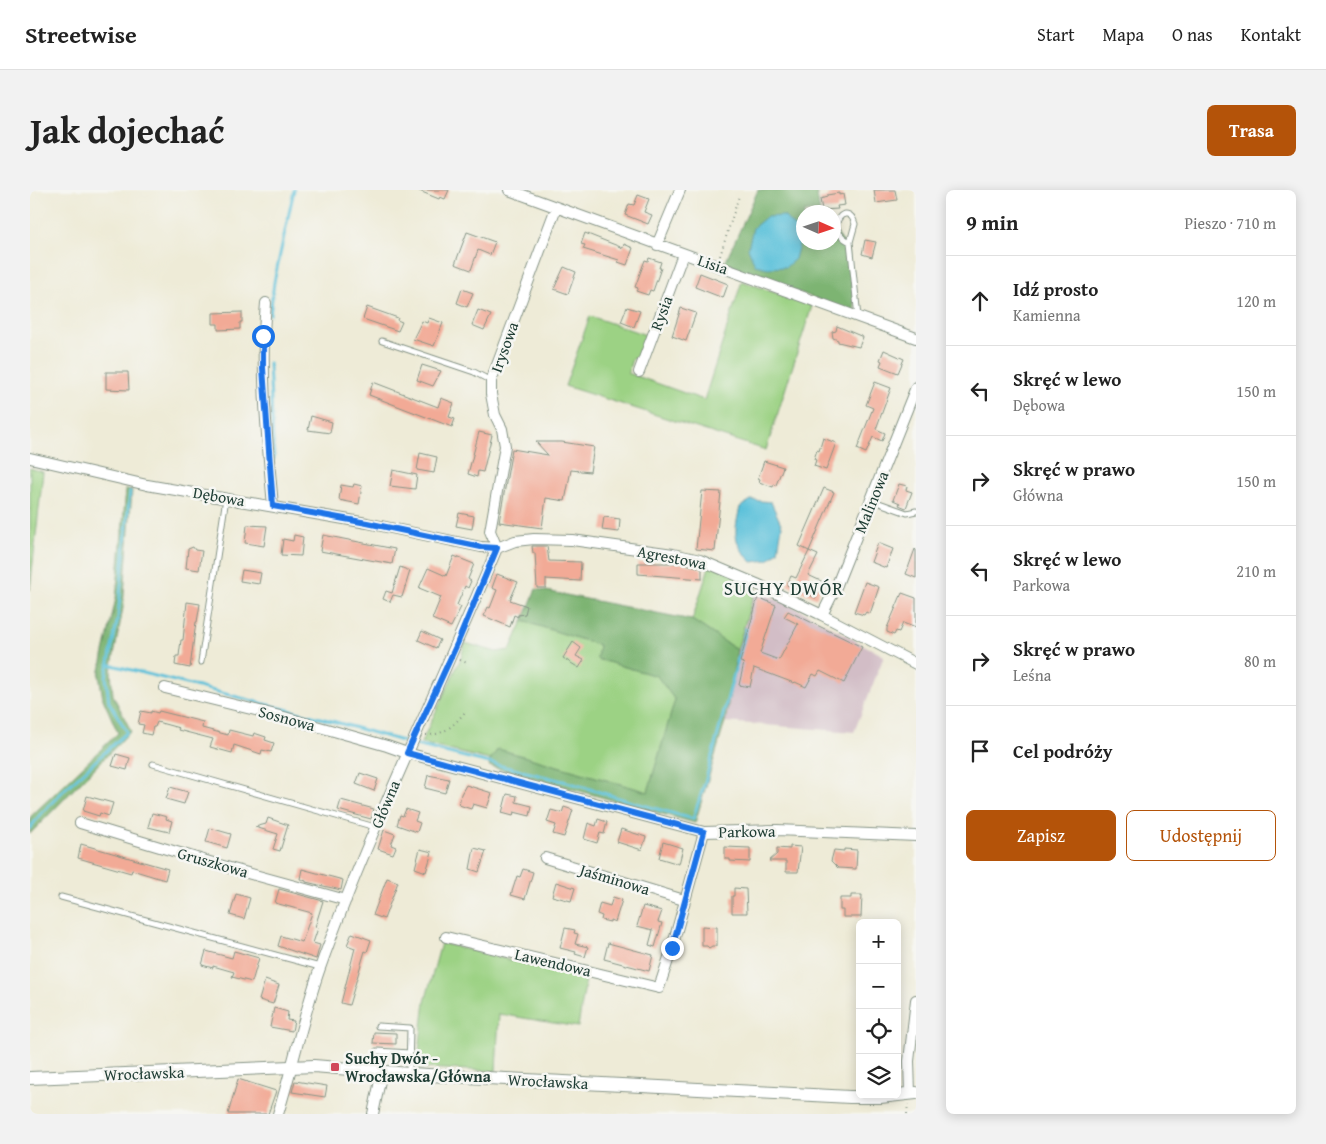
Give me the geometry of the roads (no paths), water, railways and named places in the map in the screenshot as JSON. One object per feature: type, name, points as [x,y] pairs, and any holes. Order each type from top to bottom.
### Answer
[{"type":"street","name":"Lisia","points":[[509,190],[916,338]]},
{"type":"street","points":[[658,245],[680,190]]},
{"type":"street","name":"Irysowa","points":[[497,548],[490,531],[505,446],[502,429],[495,415],[491,394],[491,381],[556,208]]},
{"type":"street","name":"Rysia","points":[[640,372],[683,254]]},
{"type":"street","points":[[266,303],[263,368],[273,506]]},
{"type":"street","name":"Malinowa","points":[[822,615],[836,587],[916,387]]},
{"type":"street","name":"Dębowa","points":[[30,458],[147,484],[367,523],[481,547],[497,548]]},
{"type":"street","name":"Agrestowa","points":[[497,548],[515,541],[534,539],[562,540],[673,554],[700,560],[727,570],[822,615],[916,664]]},
{"type":"street","name":"Główna","points":[[278,1114],[307,1005],[346,900],[407,753],[453,653],[497,548]]},
{"type":"street","name":"Sosnowa","points":[[164,688],[284,717],[407,753]]},
{"type":"street","name":"Parkowa","points":[[407,753],[704,832],[777,830],[916,836]]},
{"type":"street","name":"Gruszkowa","points":[[80,823],[346,900]]},
{"type":"street","points":[[684,900],[704,832]]},
{"type":"street","name":"Jaśminowa","points":[[545,858],[684,900]]},
{"type":"street","name":"Lawendowa","points":[[446,937],[660,988],[684,900]]},
{"type":"street","points":[[913,1094],[909,1061],[916,1000]]},
{"type":"street","name":"Wrocławska","points":[[30,1078],[292,1067],[335,1067],[409,1074],[850,1097],[913,1094]]},
{"type":"street","points":[[373,1114],[382,1071]]},
{"type":"lane","points":[[850,242],[838,232],[836,223],[838,218],[846,213],[851,215],[855,224],[850,242],[858,317]]},
{"type":"lane","points":[[382,341],[474,372],[491,381]]},
{"type":"lane","points":[[201,662],[226,497]]},
{"type":"lane","points":[[871,500],[907,513],[916,511]]},
{"type":"lane","points":[[153,764],[375,828]]},
{"type":"lane","points":[[61,897],[321,967]]},
{"type":"lane","points":[[378,1026],[410,1028],[409,1074]]},
{"type":"lane","points":[[377,1051],[410,1053]]},
{"type":"water","points":[[784,216],[796,229],[797,250],[795,259],[786,267],[768,268],[755,265],[748,248],[753,228],[766,217]]},
{"type":"water","points":[[751,500],[771,502],[782,526],[778,551],[768,560],[752,562],[741,549],[736,537],[740,507]]},
{"type":"waterway","points":[[270,314],[274,282],[294,190]]},
{"type":"waterway","points":[[269,363],[274,459]]},
{"type":"waterway","points":[[30,828],[65,789],[127,732],[109,702],[106,677],[118,617],[130,491]]},
{"type":"waterway","points":[[416,745],[567,782],[693,819],[706,779],[746,629]]},
{"type":"waterway","points":[[108,664],[332,721],[402,741]]},
{"type":"place","name":"Suchy Dwór - Wrocławska/Główna","points":[[335,1067]]},
{"type":"district","name":"SUCHY DWÓR","points":[[784,588]]}]
